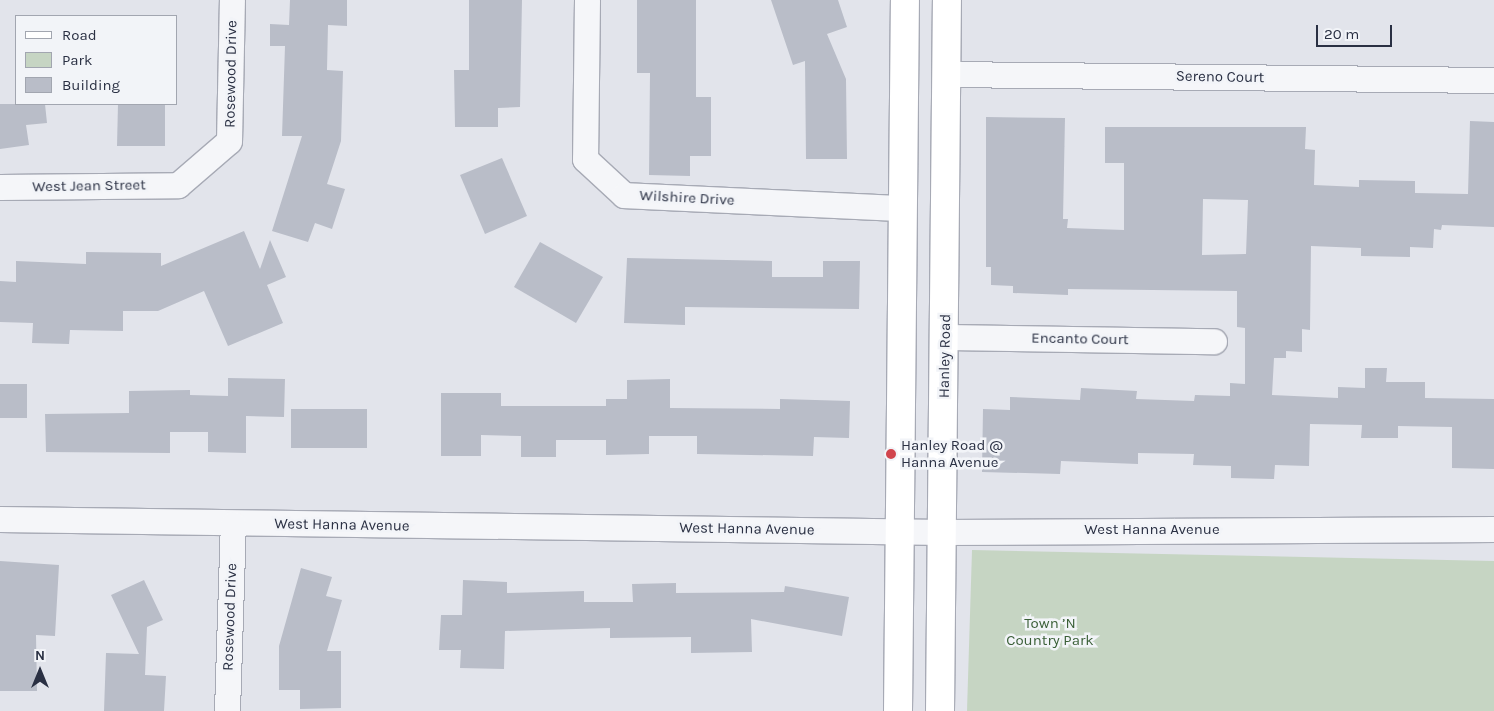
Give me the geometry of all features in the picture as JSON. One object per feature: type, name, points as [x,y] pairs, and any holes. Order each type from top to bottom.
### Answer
[{"type":"main road","points":[[898,711],[905,0]]},
{"type":"main road","name":"Hanley Road","points":[[940,711],[947,0]]},
{"type":"street","name":"Rosewood Drive","points":[[178,185],[229,141],[232,0]]},
{"type":"street","name":"Wilshire Drive","points":[[587,0],[585,158],[624,195],[902,208]]},
{"type":"street","name":"Sereno Court","points":[[946,74],[1494,80]]},
{"type":"street","name":"West Jean Street","points":[[0,187],[178,185]]},
{"type":"street","name":"Encanto Court","points":[[945,337],[1214,341]]},
{"type":"street","name":"West Hanna Avenue","points":[[0,519],[233,524],[943,532],[1494,529]]},
{"type":"street","name":"Rosewood Drive","points":[[227,711],[233,524]]},
{"type":"green space","name":"Town ’N Country Park","points":[[972,550],[1494,561],[1494,711],[967,711]]},
{"type":"building","points":[[290,0],[347,0],[347,26],[328,25],[327,70],[343,71],[341,141],[327,184],[345,189],[332,229],[315,223],[308,242],[272,231],[302,136],[282,136],[285,46],[270,46],[270,24],[289,25]]},
{"type":"building","points":[[469,0],[522,0],[520,107],[498,108],[498,127],[455,127],[454,70],[469,70]]},
{"type":"building","points":[[637,0],[696,0],[696,97],[711,97],[711,156],[690,156],[690,176],[649,175],[650,73],[637,73]]},
{"type":"building","points":[[771,0],[838,0],[847,27],[827,34],[846,79],[847,159],[806,159],[805,61],[793,65]]},
{"type":"building","points":[[0,104],[45,105],[47,123],[26,125],[29,145],[0,149]]},
{"type":"building","points":[[118,105],[165,105],[165,146],[117,146]]},
{"type":"building","points":[[986,117],[1065,118],[1063,219],[1068,219],[1067,228],[1124,230],[1124,163],[1105,163],[1105,127],[1306,127],[1305,149],[1315,150],[1314,185],[1359,187],[1359,180],[1415,181],[1415,193],[1468,194],[1470,121],[1494,122],[1494,227],[1442,225],[1441,230],[1434,229],[1433,248],[1410,247],[1410,257],[1361,256],[1361,248],[1311,246],[1310,330],[1302,329],[1302,352],[1286,351],[1286,358],[1274,358],[1272,395],[1338,398],[1338,387],[1365,388],[1365,368],[1387,368],[1386,382],[1425,382],[1425,398],[1494,399],[1494,469],[1452,468],[1452,427],[1398,426],[1398,438],[1361,438],[1362,425],[1310,424],[1309,466],[1275,465],[1274,479],[1231,478],[1231,466],[1193,465],[1194,454],[1138,453],[1138,464],[1061,461],[1060,474],[982,472],[983,409],[1010,410],[1010,397],[1080,400],[1081,388],[1137,391],[1136,399],[1194,401],[1195,395],[1230,396],[1230,383],[1245,384],[1245,328],[1237,327],[1237,291],[1068,289],[1068,295],[1013,293],[1013,286],[991,285],[991,267],[986,267]],"holes":[[[1203,199],[1248,200],[1246,254],[1202,255]]]},
{"type":"building","points":[[502,158],[527,216],[485,234],[460,175]]},
{"type":"building","points":[[244,231],[260,269],[270,240],[286,277],[267,285],[283,323],[228,346],[204,291],[158,311],[123,311],[123,331],[70,330],[69,344],[32,343],[33,323],[0,322],[0,281],[16,282],[16,261],[86,264],[86,252],[161,253],[161,266]]},
{"type":"building","points":[[540,242],[603,277],[576,323],[514,287]]},
{"type":"building","points":[[627,258],[772,261],[772,277],[823,277],[823,261],[860,261],[859,309],[685,307],[685,325],[624,323]]},
{"type":"building","points":[[228,378],[285,379],[284,417],[246,416],[246,453],[208,452],[208,432],[170,432],[170,453],[46,452],[45,414],[129,413],[129,391],[190,390],[190,395],[228,396]]},
{"type":"building","points":[[670,379],[670,408],[780,409],[780,399],[850,401],[849,438],[814,437],[813,456],[697,454],[697,436],[649,436],[649,454],[606,455],[606,440],[556,440],[556,457],[521,457],[521,436],[481,435],[481,456],[441,456],[441,393],[501,393],[501,406],[606,406],[606,399],[627,399],[627,380]]},
{"type":"building","points":[[0,384],[27,384],[27,418],[0,418]]},
{"type":"building","points":[[291,409],[367,409],[367,448],[291,448]]},
{"type":"building","points":[[0,561],[59,565],[55,636],[36,635],[37,691],[0,691]]},
{"type":"building","points":[[301,568],[332,577],[326,596],[342,600],[327,651],[341,651],[341,708],[300,709],[300,690],[279,690],[279,646]]},
{"type":"building","points":[[144,580],[163,620],[147,627],[145,675],[166,676],[164,711],[104,711],[106,653],[139,654],[111,595]]},
{"type":"building","points":[[463,580],[507,582],[507,593],[584,591],[584,602],[633,602],[632,584],[676,583],[676,593],[784,592],[785,586],[849,597],[842,636],[751,619],[752,652],[691,653],[691,637],[610,638],[610,628],[505,631],[504,669],[460,668],[461,650],[439,650],[441,615],[462,615]]},
{"type":"place","name":"Hanley Road @ Hanna Avenue","points":[[891,454]]}]
